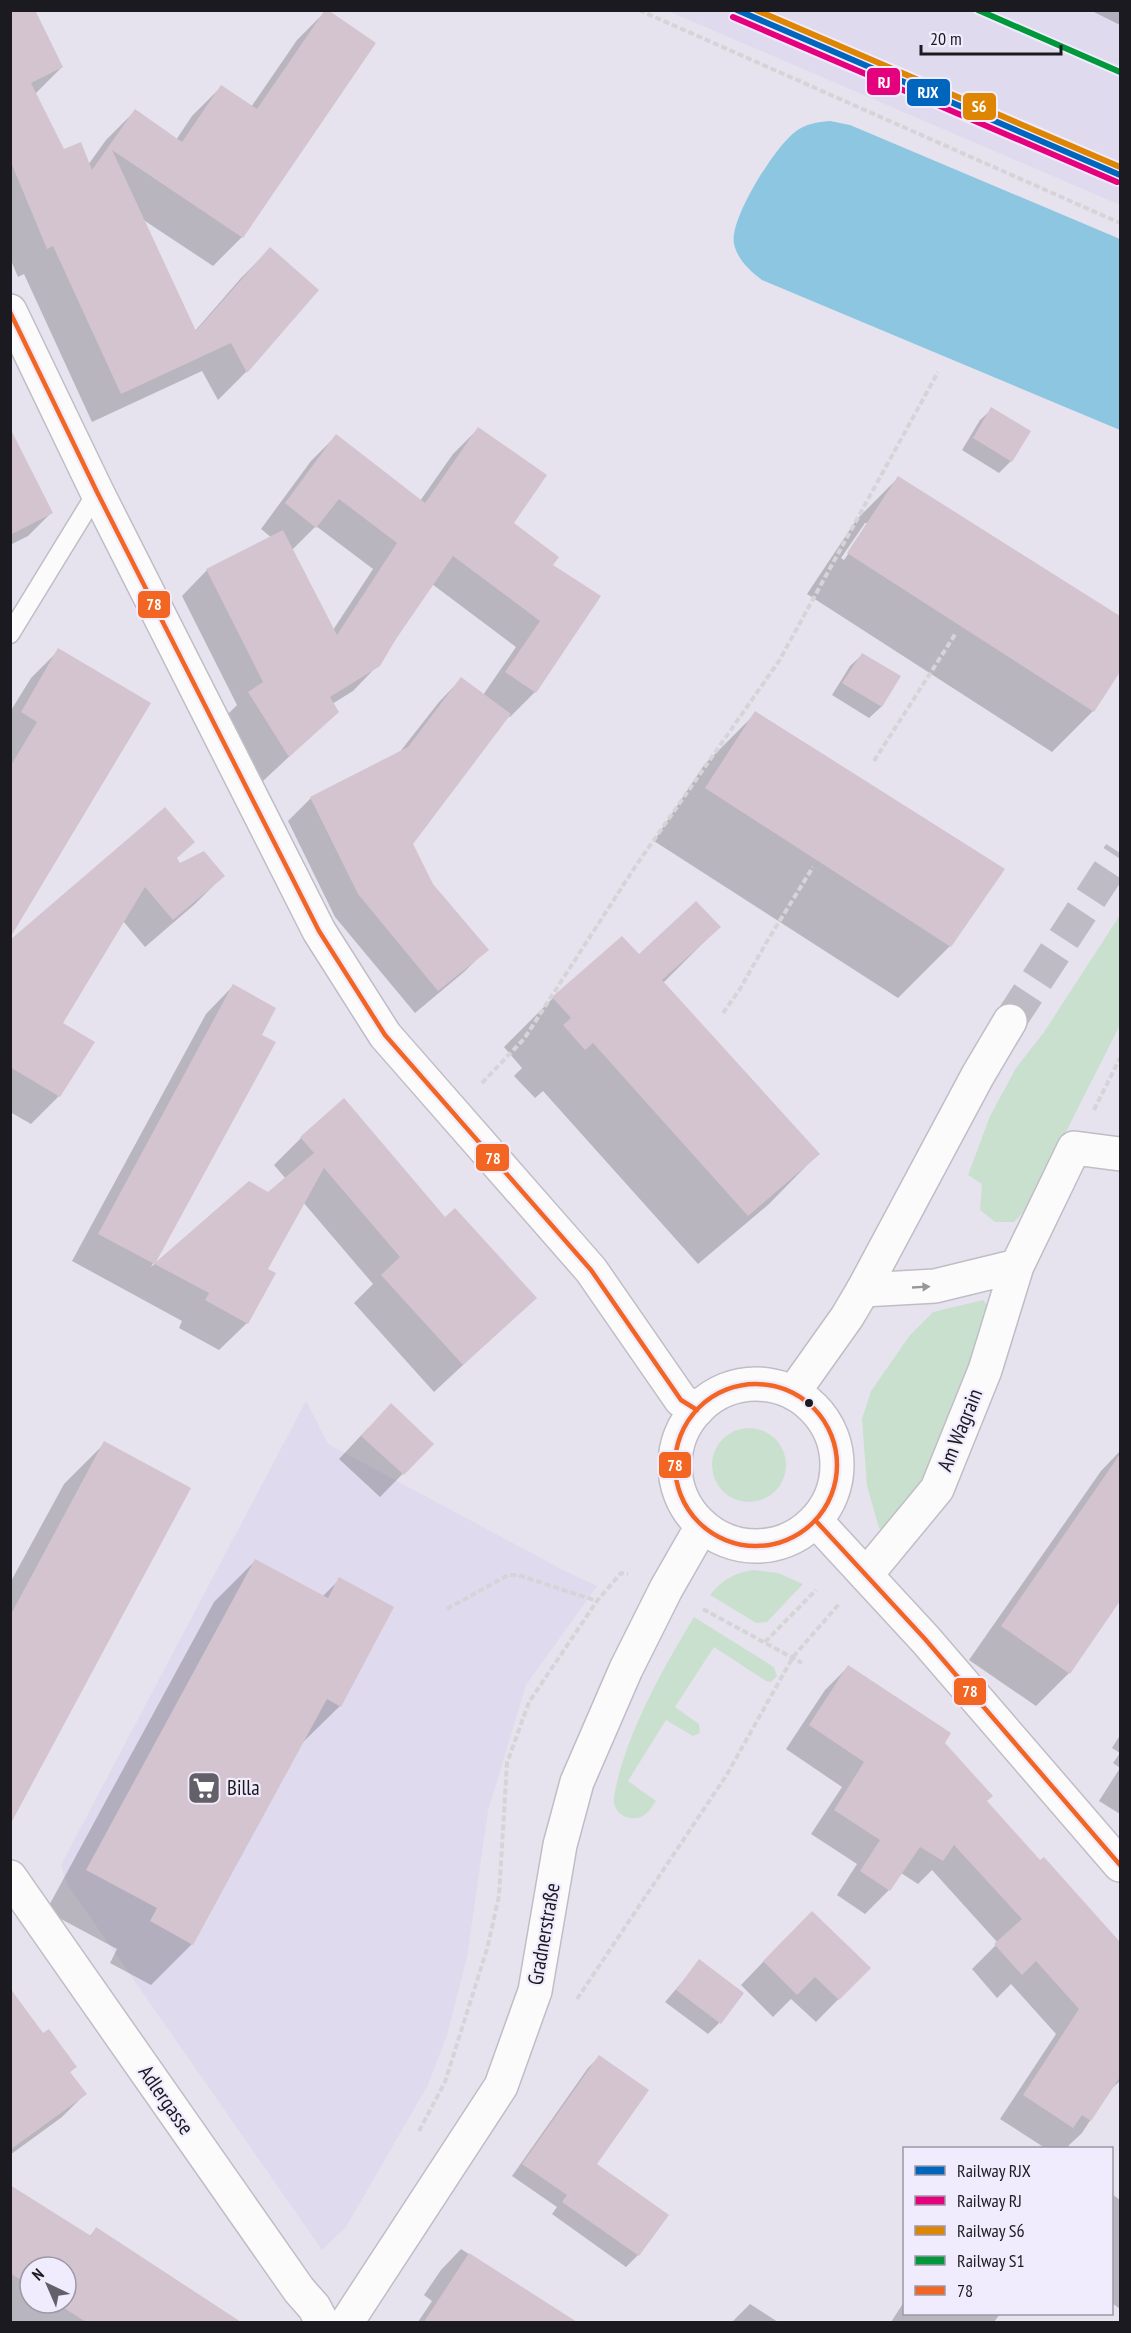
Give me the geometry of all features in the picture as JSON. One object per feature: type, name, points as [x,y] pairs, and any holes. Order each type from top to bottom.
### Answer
[{"type":"street","points":[[10,311],[97,492],[319,931],[385,1035],[591,1270],[681,1400],[697,1410]]},
{"type":"street","points":[[793,1393],[847,1317],[863,1290],[972,1086],[1010,1021]]},
{"type":"street","points":[[1074,1148],[1120,1154]]},
{"type":"street","name":"Am Wagrain","points":[[866,1575],[937,1489],[985,1370],[1017,1266],[1074,1148]]},
{"type":"street","points":[[863,1290],[934,1286],[1017,1266]]},
{"type":"street","points":[[764,1382],[793,1393],[811,1407],[828,1426],[835,1448],[837,1472],[831,1497],[816,1521],[799,1534],[778,1545],[757,1548],[737,1545],[702,1526],[679,1489],[675,1469],[676,1448],[683,1430],[697,1410],[715,1394],[730,1386],[764,1382]]},
{"type":"street","points":[[816,1521],[925,1639],[1120,1865]]},
{"type":"street","name":"Gradnerstraße","points":[[347,2322],[501,2086],[535,1991],[560,1845],[577,1782],[626,1669],[666,1589],[702,1526]]},
{"type":"street","name":"Adlergasse","points":[[10,1877],[299,2290],[314,2307],[322,2322]]},
{"type":"lane","points":[[10,634],[97,492]]},
{"type":"path","points":[[639,10],[1120,223]]},
{"type":"path","points":[[453,1113],[524,1039],[634,867],[779,661],[938,372]]},
{"type":"path","points":[[874,761],[956,633]]},
{"type":"path","points":[[723,1013],[741,989],[766,943],[813,867]]},
{"type":"path","points":[[1074,1148],[1120,1058]]},
{"type":"path","points":[[418,2132],[445,2082],[487,1949],[499,1896],[507,1763],[529,1702],[597,1601],[621,1573],[636,1575]]},
{"type":"path","points":[[447,1609],[508,1575],[518,1575],[597,1601]]},
{"type":"path","points":[[765,1642],[816,1590]]},
{"type":"path","points":[[698,1606],[802,1663]]},
{"type":"path","points":[[535,1991],[578,1999],[726,1776],[793,1657],[837,1607]]},
{"type":"shaded area","points":[[668,11],[1120,11],[1120,205]]},
{"type":"shaded area","points":[[306,1401],[328,1444],[597,1586],[526,1685],[488,1811],[467,1957],[447,2035],[428,2085],[346,2227],[322,2250],[67,1884],[61,1865]]},
{"type":"green space","points":[[1120,915],[1120,1025],[1028,1207],[1014,1222],[995,1222],[980,1210],[982,1184],[968,1175],[990,1116],[1016,1068],[1044,1032]]},
{"type":"green space","points":[[983,1300],[991,1309],[948,1426],[921,1482],[885,1531],[879,1528],[867,1486],[862,1419],[871,1391],[910,1335],[933,1312]]},
{"type":"green space","points":[[749,1428],[763,1431],[775,1439],[783,1451],[786,1465],[783,1479],[775,1491],[763,1499],[749,1502],[735,1499],[723,1491],[715,1479],[712,1465],[715,1451],[723,1439],[735,1431]]},
{"type":"green space","points":[[754,1570],[778,1573],[803,1584],[767,1622],[756,1623],[710,1595],[729,1578]]},
{"type":"green space","points":[[694,1617],[774,1667],[777,1676],[771,1682],[766,1681],[714,1647],[675,1707],[699,1724],[700,1733],[693,1736],[666,1720],[628,1781],[656,1801],[643,1816],[626,1817],[615,1807],[614,1797],[626,1751],[646,1704]]},
{"type":"water","points":[[830,121],[850,125],[1120,239],[1120,430],[762,280],[748,268],[736,250],[734,233],[755,184],[776,152],[795,132],[811,124]]},
{"type":"building","points":[[10,10],[35,10],[63,67],[31,83],[64,149],[81,142],[92,170],[135,109],[182,142],[221,85],[257,109],[325,10],[376,43],[243,238],[112,150],[196,331],[270,247],[319,290],[247,373],[231,343],[121,394],[53,246],[47,249],[10,160]]},
{"type":"building","points":[[991,407],[1031,431],[1012,462],[973,438]]},
{"type":"building","points":[[478,427],[547,475],[514,523],[559,557],[553,565],[601,596],[536,693],[505,672],[540,621],[453,556],[380,666],[330,697],[339,712],[289,757],[248,692],[263,682],[206,569],[283,530],[337,635],[397,543],[339,499],[316,528],[285,503],[336,434],[425,503]]},
{"type":"building","points":[[10,428],[53,513],[10,535]]},
{"type":"building","points":[[898,476],[1120,616],[1120,672],[1094,712],[847,553]]},
{"type":"building","points":[[58,648],[151,703],[10,938],[10,767],[37,722],[21,712]]},
{"type":"building","points":[[862,653],[901,676],[882,707],[842,683]]},
{"type":"building","points":[[461,677],[511,714],[413,844],[433,884],[489,950],[438,991],[358,894],[310,797],[408,747]]},
{"type":"building","points":[[755,711],[1005,869],[951,947],[705,788]]},
{"type":"building","points":[[165,807],[195,842],[177,858],[180,863],[204,851],[225,876],[173,920],[145,887],[63,1023],[95,1042],[60,1097],[10,1067],[10,940]]},
{"type":"building","points":[[696,901],[721,927],[662,980],[820,1154],[748,1216],[593,1043],[585,1050],[563,1025],[571,1018],[552,997],[622,936],[639,954]]},
{"type":"building","points":[[233,984],[276,1008],[262,1035],[276,1042],[156,1262],[249,1181],[268,1192],[314,1153],[300,1137],[344,1098],[445,1217],[455,1208],[537,1298],[463,1365],[381,1275],[400,1257],[324,1168],[268,1269],[276,1273],[248,1324],[205,1300],[209,1293],[98,1234]]},
{"type":"building","points":[[391,1403],[434,1444],[404,1475],[361,1436]]},
{"type":"building","points":[[104,1441],[191,1488],[10,1825],[10,1616]]},
{"type":"building","points":[[1120,1454],[1120,1601],[1070,1674],[1001,1626]]},
{"type":"building","name":"Billa","points":[[255,1559],[328,1598],[339,1577],[394,1607],[341,1707],[327,1699],[193,1945],[150,1921],[157,1908],[86,1870]]},
{"type":"building","points":[[848,1665],[951,1733],[945,1743],[993,1796],[987,1801],[1040,1860],[1044,1857],[1120,1942],[1120,2077],[1091,2121],[1082,2115],[1073,2128],[1023,2095],[1079,2009],[1036,1961],[1022,1975],[994,1944],[1022,1919],[954,1845],[943,1861],[920,1847],[890,1891],[860,1871],[880,1840],[834,1810],[864,1762],[809,1725]]},
{"type":"building","points":[[812,1911],[871,1968],[839,2000],[815,1977],[797,1995],[763,1961]]},
{"type":"building","points":[[699,1959],[744,1993],[721,2024],[676,1990]]},
{"type":"building","points":[[10,1988],[43,2033],[49,2029],[77,2067],[70,2072],[87,2094],[10,2150]]},
{"type":"building","points":[[599,2055],[649,2090],[597,2164],[669,2215],[639,2256],[562,2202],[567,2195],[522,2164]]},
{"type":"building","points":[[10,2185],[91,2236],[96,2227],[241,2322],[86,2322],[75,2315],[78,2315],[78,2255],[18,2255],[18,2278],[10,2273]]},
{"type":"building","points":[[469,2253],[577,2322],[424,2322]]},
{"type":"tunnel","points":[[1010,1021],[1120,853]]},
{"type":"rail line","name":"RJX","points":[[737,10],[1120,175]]},
{"type":"rail line","name":"S6","points":[[756,10],[1120,167]]},
{"type":"rail line","name":"S1","points":[[978,10],[1120,72]]},
{"type":"rail line","name":"RJ","points":[[733,17],[1117,182]]},
{"type":"transit line","name":"78","points":[[10,312],[97,492],[319,931],[385,1035],[591,1270],[681,1400],[697,1410]]},
{"type":"transit line","name":"78","points":[[756,1384],[787,1390],[813,1408],[831,1434],[837,1465],[831,1496],[813,1522],[787,1540],[756,1546],[725,1540],[699,1522],[681,1496],[675,1465],[681,1434],[699,1408],[725,1390],[756,1384]]},
{"type":"transit line","name":"78","points":[[816,1521],[925,1639],[1120,1865]]},
{"type":"place","name":"Billa","points":[[204,1788]]}]
